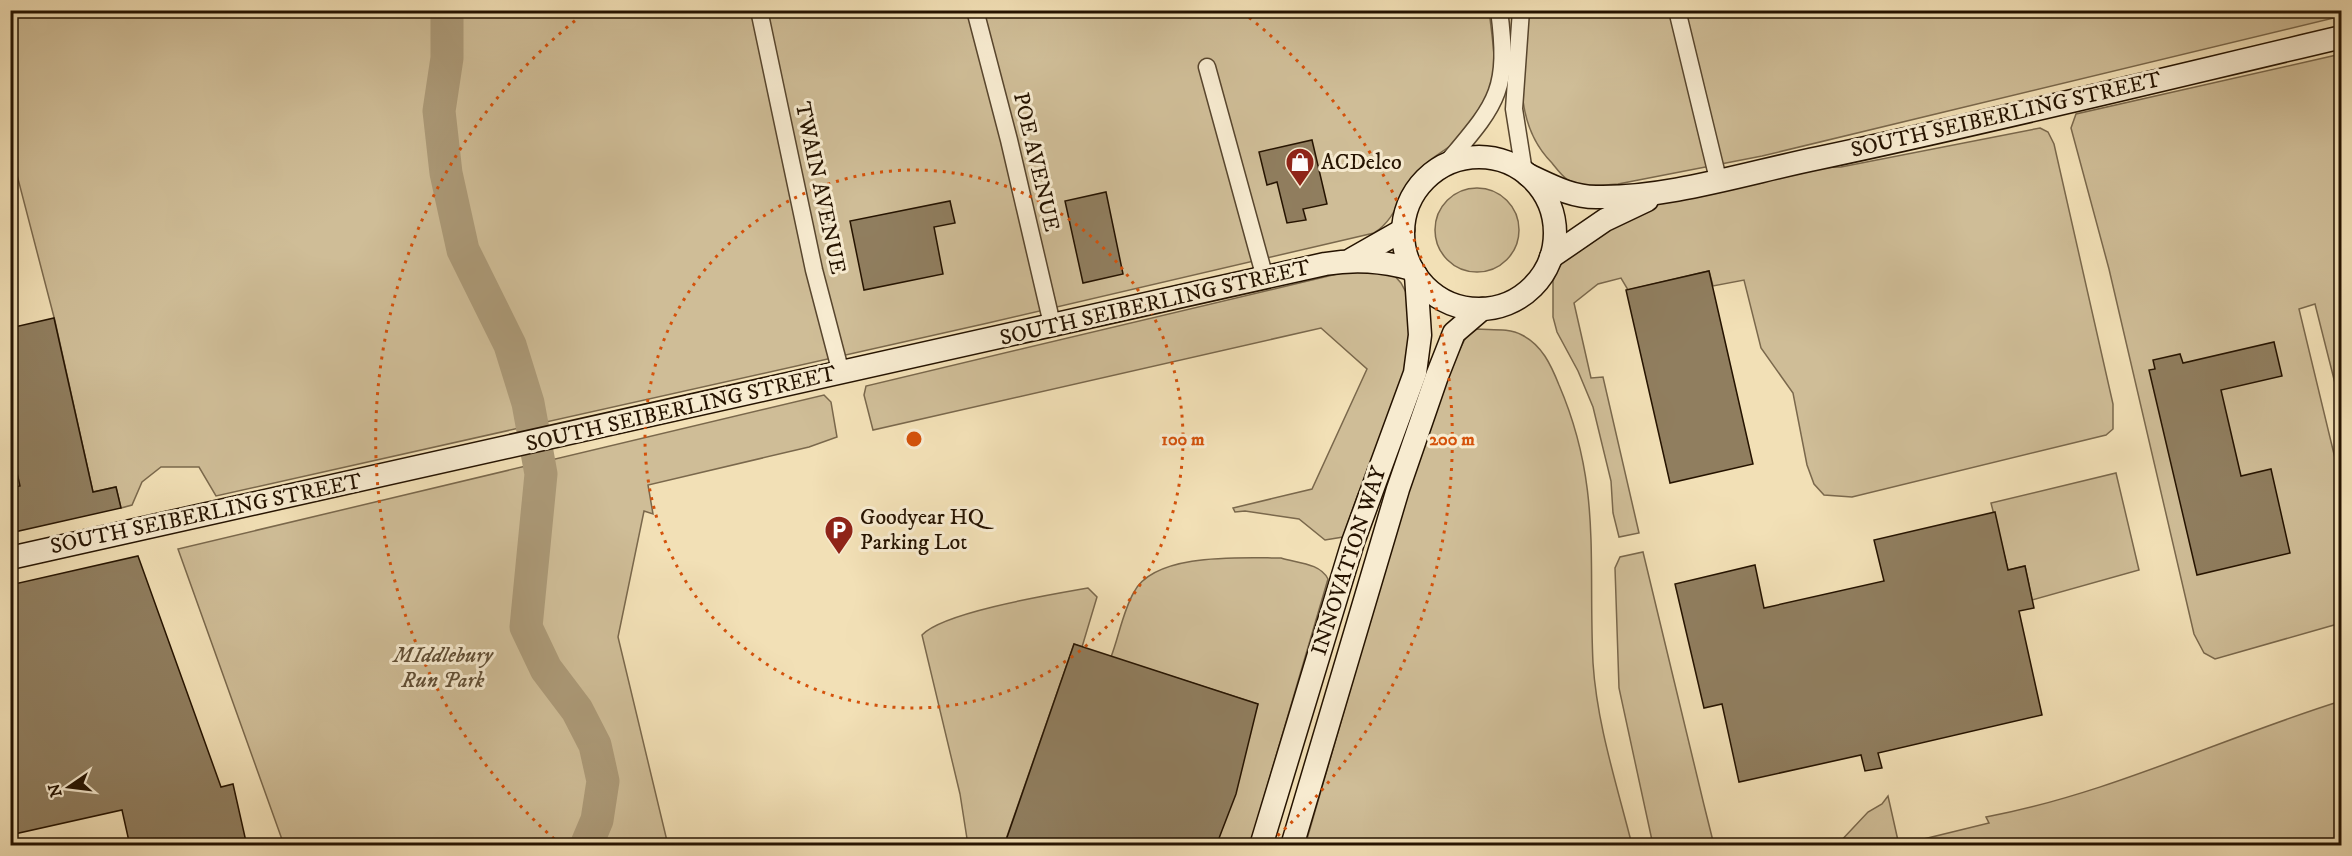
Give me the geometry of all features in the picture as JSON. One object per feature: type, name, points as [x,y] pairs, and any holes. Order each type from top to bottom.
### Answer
[{"type":"main road","name":"SOUTH SEIBERLING STREET","points":[[1526,174],[1566,192],[1583,196],[1606,197],[1670,190],[1911,138],[2342,37]]},
{"type":"main road","points":[[1466,158],[1488,158],[1509,164],[1526,174],[1542,192],[1552,213],[1554,235],[1551,257],[1539,280],[1524,294],[1507,304],[1482,309],[1462,307],[1444,301],[1433,294],[1414,272],[1406,254],[1403,230],[1406,210],[1415,192],[1428,177],[1445,165],[1466,158]]},
{"type":"main road","name":"SOUTH SEIBERLING STREET","points":[[1551,257],[1605,220],[1670,190]]},
{"type":"main road","name":"SOUTH SEIBERLING STREET","points":[[1351,260],[1403,230]]},
{"type":"main road","name":"SOUTH SEIBERLING STREET","points":[[10,558],[1053,324],[1351,260],[1382,261],[1414,272]]},
{"type":"main road","name":"INNOVATION WAY","points":[[1261,846],[1353,542],[1416,373],[1420,335],[1414,272]]},
{"type":"main road","name":"INNOVATION WAY","points":[[1292,846],[1398,489],[1433,386],[1454,333],[1482,309]]},
{"type":"street","name":"TWAIN AVENUE","points":[[759,10],[814,270],[841,373]]},
{"type":"street","name":"POE AVENUE","points":[[975,10],[1053,324]]},
{"type":"street","points":[[1445,165],[1488,113],[1496,98],[1503,63],[1499,10]]},
{"type":"street","points":[[1521,10],[1514,110],[1526,174]]},
{"type":"street","points":[[1677,10],[1718,179]]},
{"type":"street","points":[[1207,67],[1265,278]]},
{"type":"green space","points":[[1489,10],[1494,50],[1493,83],[1482,112],[1454,143],[1418,171],[1394,212],[1374,233],[988,323],[216,496],[199,467],[161,467],[142,482],[132,505],[121,508],[116,487],[93,492],[55,321],[11,152],[10,11]]},
{"type":"green space","points":[[2341,10],[2342,16],[1762,156],[1618,184],[1574,183],[1557,170],[1539,147],[1530,129],[1522,91],[1525,11]]},
{"type":"green space","points":[[2341,54],[2341,407],[2315,304],[2299,309],[2341,483],[2341,620],[2334,625],[2215,659],[2204,653],[2194,634],[2109,269],[2071,128],[2076,114]]},
{"type":"green space","points":[[2040,128],[2048,132],[2054,144],[2113,404],[2113,429],[2106,435],[1852,497],[1824,495],[1814,484],[1807,465],[1793,393],[1761,348],[1744,280],[1713,286],[1709,271],[1628,290],[1621,278],[1598,284],[1574,303],[1591,378],[1603,377],[1639,533],[1619,537],[1613,513],[1611,481],[1593,407],[1578,371],[1557,332],[1553,317],[1553,281],[1561,261],[1632,210],[1806,168],[1841,167]]},
{"type":"green space","points":[[1477,188],[1500,195],[1512,207],[1519,230],[1512,253],[1500,265],[1477,272],[1454,265],[1442,253],[1435,230],[1442,207],[1454,195]]},
{"type":"green space","points":[[1358,269],[1392,273],[1401,283],[1409,298],[1412,363],[1386,432],[1358,494],[1343,537],[1325,540],[1299,519],[1245,511],[1235,512],[1233,508],[1312,489],[1367,369],[1321,328],[873,430],[864,395],[866,386]]},
{"type":"green space","points":[[1477,329],[1512,331],[1535,344],[1553,370],[1573,421],[1582,456],[1590,523],[1595,686],[1608,755],[1632,845],[1305,846],[1433,403],[1466,337]]},
{"type":"green space","name":"MIddlebury Run Park","points":[[824,395],[831,402],[837,437],[809,447],[648,485],[653,514],[644,511],[618,637],[668,845],[284,845],[178,549]]},
{"type":"green space","points":[[2116,473],[2139,570],[2032,600],[2025,566],[2008,570],[1991,503]]},
{"type":"green space","points":[[1643,552],[1714,845],[1653,845],[1619,688],[1615,568],[1620,557]]},
{"type":"green space","points":[[1281,558],[1308,564],[1320,570],[1328,579],[1250,845],[1211,845],[1258,704],[1111,657],[1130,599],[1145,579],[1160,570],[1201,560]]},
{"type":"green space","points":[[1088,588],[1097,597],[1082,647],[1074,644],[1004,845],[968,845],[960,794],[922,635],[952,619],[975,612],[1026,599]]},
{"type":"green space","points":[[2341,701],[2341,845],[1899,845],[1989,823],[1986,817],[2032,807],[2121,780]]},
{"type":"green space","points":[[1888,796],[1899,845],[1837,845],[1868,812],[1882,804]]},
{"type":"building","points":[[1312,140],[1327,204],[1303,209],[1306,220],[1287,223],[1277,182],[1267,185],[1259,152]]},
{"type":"building","points":[[1106,192],[1123,274],[1083,283],[1065,201]]},
{"type":"building","points":[[950,201],[955,223],[934,227],[943,274],[864,290],[850,221]]},
{"type":"building","points":[[1709,271],[1753,464],[1670,483],[1626,290]]},
{"type":"building","points":[[54,318],[93,492],[116,487],[121,508],[10,533],[10,488],[20,486],[10,442],[10,328]]},
{"type":"building","points":[[2274,342],[2282,376],[2221,390],[2241,476],[2271,469],[2290,553],[2197,575],[2149,370],[2155,369],[2153,360],[2180,354],[2183,363]]},
{"type":"building","points":[[1995,512],[2008,570],[2025,566],[2034,608],[2019,611],[2042,715],[1878,753],[1882,768],[1865,771],[1861,755],[1739,782],[1722,704],[1704,708],[1675,584],[1755,565],[1764,608],[1884,581],[1874,540]]},
{"type":"building","points":[[138,556],[221,787],[233,784],[247,846],[130,846],[122,810],[10,835],[10,585]]},
{"type":"building","points":[[1074,644],[1258,704],[1236,794],[1216,846],[1004,846]]},
{"type":"waterway","points":[[447,10],[447,58],[439,111],[446,173],[463,250],[510,345],[528,403],[541,474],[526,627],[546,669],[577,710],[595,745],[603,781],[597,820],[586,846]]},
{"type":"place","name":"ACDelco","points":[[1300,188]]},
{"type":"place","name":"Goodyear HQ Parking Lot","points":[[839,556]]}]
